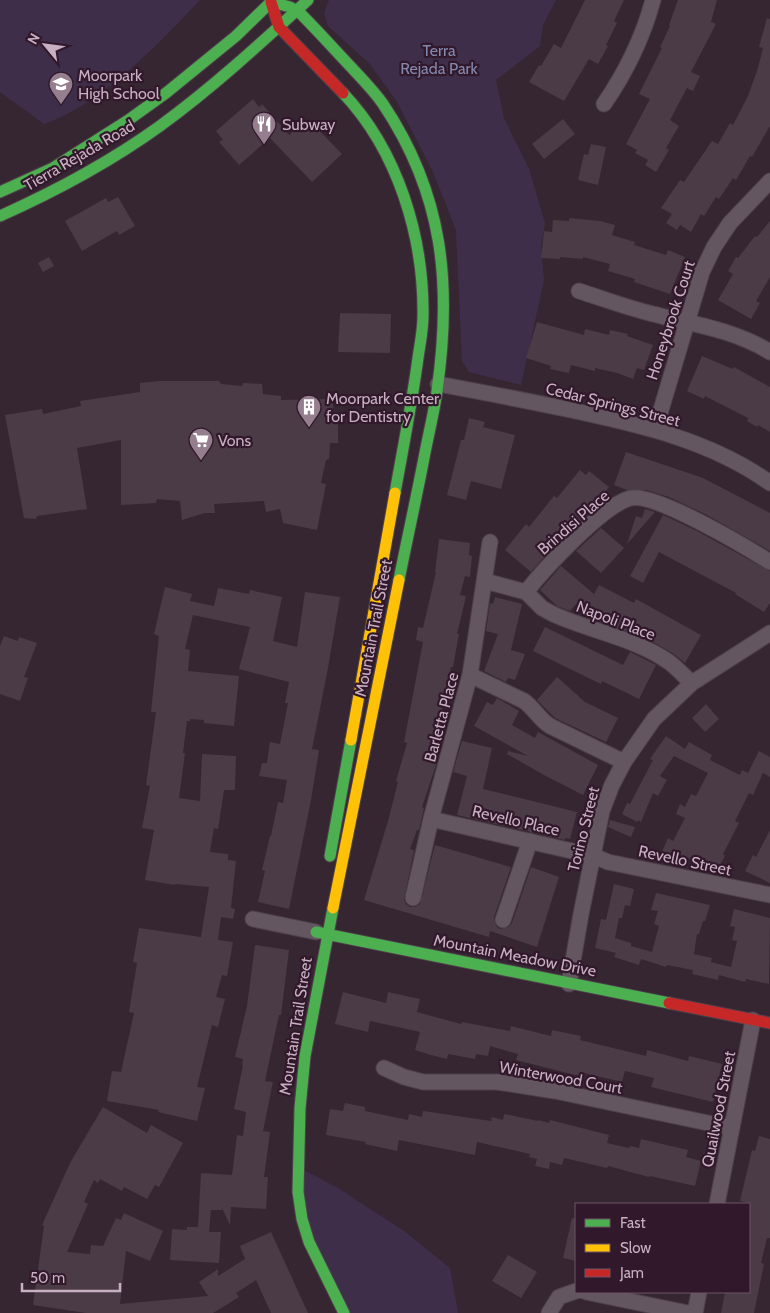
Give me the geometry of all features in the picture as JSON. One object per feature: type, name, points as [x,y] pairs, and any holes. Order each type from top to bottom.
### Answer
[{"type":"street","name":"Tierra Rejada Road","points":[[0,216],[29,203],[85,172],[144,136],[180,111],[308,0]]},
{"type":"street","points":[[604,104],[626,69],[642,34],[653,0]]},
{"type":"street","name":"Tierra Rejada Road","points":[[0,192],[52,168],[127,121],[166,93],[236,36],[271,1]]},
{"type":"street","name":"Mountain Trail Street","points":[[271,1],[296,10],[385,105],[420,169],[428,191],[441,244],[446,302],[444,338],[438,384],[319,933],[305,1056],[300,1108],[298,1192],[302,1219],[309,1242],[344,1313]]},
{"type":"street","name":"Mountain Trail Street","points":[[271,1],[279,27],[354,105],[375,135],[394,170],[406,198],[414,232],[422,286],[423,318],[416,372],[328,866]]},
{"type":"street","name":"Honeybrook Court","points":[[655,430],[702,272],[714,247],[730,223],[770,181]]},
{"type":"street","points":[[579,291],[650,314],[714,328],[737,336],[770,352]]},
{"type":"street","name":"Cedar Springs Street","points":[[438,384],[596,415],[655,430],[728,458],[770,483]]},
{"type":"street","name":"Brindisi Place","points":[[526,592],[541,573],[580,534],[622,502],[633,498],[651,501],[681,513],[770,562]]},
{"type":"street","name":"Barletta Place","points":[[413,898],[431,819],[470,675],[490,542]]},
{"type":"street","points":[[485,581],[526,592]]},
{"type":"street","name":"Napoli Place","points":[[526,592],[542,608],[553,614],[654,653],[670,663],[692,683]]},
{"type":"street","name":"Torino Street","points":[[569,984],[602,811],[612,784],[624,762],[654,719],[692,683],[770,633]]},
{"type":"street","points":[[470,675],[524,700],[550,726],[624,762]]},
{"type":"street","name":"Revello Place","points":[[431,819],[594,856]]},
{"type":"street","points":[[503,920],[530,841]]},
{"type":"street","name":"Revello Street","points":[[594,856],[608,862],[770,895]]},
{"type":"street","name":"Mountain Meadow Drive","points":[[253,919],[770,1023]]},
{"type":"street","name":"Mountain Trail Street","points":[[310,967],[294,1087],[290,1170],[296,1226],[306,1254],[335,1313]]},
{"type":"street","name":"Quailwood Street","points":[[717,1203],[754,1020]]},
{"type":"street","name":"Winterwood Court","points":[[384,1068],[413,1080],[497,1082],[555,1090],[732,1128]]},
{"type":"street","points":[[549,1313],[559,1297],[575,1291]]},
{"type":"street","points":[[591,1293],[688,1313]]},
{"type":"street","points":[[695,1313],[699,1293]]},
{"type":"green space","name":"Moorpark High School","points":[[0,0],[200,0],[148,53],[107,88],[65,115],[44,124],[0,92]]},
{"type":"green space","name":"Terra Rejada Park","points":[[329,0],[556,0],[543,25],[540,46],[496,80],[504,118],[529,169],[545,223],[541,246],[544,280],[521,385],[469,372],[462,361],[456,230],[433,172],[397,102],[370,64],[328,26],[324,13]]},
{"type":"green space","points":[[298,1167],[338,1188],[404,1231],[450,1268],[458,1313],[344,1313],[309,1242]]},
{"type":"building","points":[[585,0],[624,0],[614,21],[617,23],[606,45],[608,46],[598,64],[589,59],[564,101],[529,82],[554,44],[561,48]]},
{"type":"building","points":[[678,0],[717,0],[711,22],[716,24],[691,72],[700,76],[693,91],[687,88],[670,120],[679,126],[666,148],[669,150],[656,172],[645,165],[648,160],[635,153],[637,150],[626,144],[650,99],[639,94],[662,48],[660,47],[670,26]]},
{"type":"building","points":[[767,18],[770,19],[770,126],[736,180],[733,178],[719,199],[716,197],[704,216],[701,214],[691,232],[680,225],[677,230],[666,223],[672,214],[661,208],[680,180],[684,182],[712,141],[718,144],[730,123],[733,125],[748,96],[757,71],[763,48],[759,47]]},
{"type":"building","points":[[253,99],[259,107],[262,104],[289,135],[299,126],[303,130],[311,122],[342,154],[312,182],[270,138],[239,165],[219,142],[223,140],[216,131]]},
{"type":"building","points":[[563,119],[575,134],[544,159],[532,144]]},
{"type":"building","points":[[591,144],[606,147],[598,185],[578,180],[584,154],[588,155]]},
{"type":"building","points":[[118,197],[135,226],[119,235],[117,231],[82,251],[65,221],[106,198],[108,202]]},
{"type":"building","points":[[569,218],[600,221],[615,225],[612,235],[635,242],[634,245],[666,255],[668,250],[685,257],[670,294],[634,282],[635,279],[608,271],[610,264],[583,257],[583,259],[541,258],[544,231],[552,232],[553,220],[569,221]]},
{"type":"building","points":[[770,221],[770,277],[756,301],[760,303],[751,319],[718,300],[733,274],[728,271],[736,257],[738,258],[755,236],[757,237]]},
{"type":"building","points":[[49,257],[54,266],[43,272],[38,263]]},
{"type":"building","points":[[340,313],[391,314],[390,353],[338,352]]},
{"type":"building","points":[[537,322],[584,335],[585,329],[609,335],[610,330],[628,334],[627,336],[653,345],[644,370],[637,368],[633,379],[595,368],[595,371],[571,365],[569,373],[550,369],[551,366],[526,358]]},
{"type":"building","points":[[702,356],[733,369],[734,367],[770,387],[770,432],[758,425],[757,427],[747,421],[748,418],[705,396],[704,399],[687,391]]},
{"type":"building","points":[[159,381],[219,381],[221,384],[242,386],[243,383],[262,384],[263,394],[281,396],[281,400],[333,399],[333,412],[338,412],[338,443],[330,443],[329,459],[326,460],[321,483],[326,484],[317,530],[283,523],[280,509],[266,512],[264,501],[214,504],[215,513],[205,513],[182,520],[180,501],[157,499],[156,503],[121,505],[121,440],[77,448],[87,509],[37,516],[36,519],[24,518],[5,415],[42,409],[43,414],[81,406],[80,401],[140,392],[140,383]]},
{"type":"building","points":[[469,418],[485,422],[483,427],[515,435],[501,489],[471,481],[466,500],[447,495],[461,440],[464,440]]},
{"type":"building","points":[[626,452],[703,478],[770,513],[770,551],[705,514],[669,497],[646,490],[627,490],[614,485]]},
{"type":"building","points":[[580,470],[586,475],[589,471],[609,487],[587,515],[553,547],[531,572],[505,550],[526,524],[529,527],[554,496],[557,498]]},
{"type":"building","points":[[645,509],[655,512],[627,544],[636,516],[642,518]]},
{"type":"building","points":[[663,515],[697,531],[770,571],[770,603],[764,612],[736,593],[659,552],[643,583],[630,576]]},
{"type":"building","points":[[601,528],[624,548],[601,573],[576,551]]},
{"type":"building","points":[[439,539],[470,543],[469,555],[472,556],[470,577],[465,576],[460,595],[466,596],[457,634],[459,634],[453,667],[451,667],[441,715],[443,716],[435,758],[438,759],[422,807],[424,808],[419,830],[417,830],[410,849],[414,850],[404,900],[410,907],[420,904],[435,845],[511,867],[494,917],[496,926],[500,929],[509,927],[531,867],[559,877],[537,947],[490,931],[489,937],[364,900],[388,821],[398,782],[396,781],[407,743],[404,742],[423,642],[416,640],[418,627],[423,628],[436,572]]},
{"type":"building","points":[[561,566],[594,594],[599,585],[634,603],[636,599],[701,635],[685,663],[674,654],[646,638],[588,618],[591,612],[576,604],[570,611],[557,606],[540,590]]},
{"type":"building","points":[[165,587],[192,594],[190,601],[214,606],[218,588],[249,594],[250,590],[282,597],[273,641],[297,647],[305,592],[340,597],[312,749],[319,750],[311,800],[289,909],[258,902],[265,871],[262,870],[278,802],[283,803],[287,780],[259,776],[262,763],[267,763],[270,742],[280,744],[288,703],[285,703],[289,682],[239,669],[250,627],[193,615],[185,649],[190,650],[188,671],[239,676],[234,726],[204,723],[204,720],[190,719],[190,721],[187,721],[183,753],[185,753],[179,798],[200,801],[202,754],[236,756],[235,790],[224,790],[218,829],[214,828],[210,852],[228,854],[228,860],[236,861],[231,908],[235,909],[233,919],[221,917],[218,940],[233,942],[227,976],[222,975],[216,997],[225,999],[218,1027],[212,1025],[197,1087],[205,1088],[197,1121],[158,1112],[159,1110],[107,1101],[112,1071],[121,1072],[134,1013],[129,1012],[137,963],[133,962],[139,928],[201,937],[209,887],[175,885],[145,880],[154,830],[142,828],[150,786],[146,785],[156,712],[151,712],[159,636],[154,634]]},
{"type":"building","points":[[495,597],[522,604],[511,650],[525,654],[515,680],[508,678],[506,682],[484,671],[498,634],[486,631],[490,603],[493,604]]},
{"type":"building","points":[[545,627],[623,665],[630,652],[656,665],[639,699],[602,681],[601,684],[533,651]]},
{"type":"building","points":[[4,636],[18,641],[19,637],[37,643],[24,677],[28,678],[20,701],[0,694],[0,646]]},
{"type":"building","points":[[557,677],[585,702],[618,718],[606,742],[555,718],[537,700]]},
{"type":"building","points":[[497,698],[519,711],[512,725],[535,738],[538,732],[598,765],[583,795],[507,754],[508,751],[528,756],[474,726],[487,702],[493,705]]},
{"type":"building","points":[[706,704],[719,719],[705,732],[692,718]]},
{"type":"building","points":[[666,736],[685,749],[689,742],[712,755],[710,760],[740,775],[742,770],[748,773],[759,751],[770,757],[770,777],[763,773],[753,795],[749,793],[735,821],[739,823],[716,872],[683,855],[679,863],[661,854],[668,838],[673,841],[685,818],[676,814],[680,804],[685,807],[691,794],[696,796],[708,773],[674,756],[660,776],[667,780],[658,796],[653,793],[641,822],[638,820],[637,822],[622,814],[627,803],[630,804],[653,760],[650,759]]},
{"type":"building","points":[[462,741],[492,748],[483,789],[577,812],[570,839],[565,838],[565,840],[457,815],[467,776],[453,772]]},
{"type":"building","points":[[610,820],[635,827],[631,837],[608,827]]},
{"type":"building","points":[[770,830],[770,883],[745,871],[753,855],[756,857]]},
{"type":"building","points":[[614,884],[634,889],[630,906],[625,905],[622,918],[619,918],[615,938],[631,943],[631,946],[652,952],[659,926],[654,924],[658,911],[651,910],[656,893],[710,905],[705,921],[703,921],[699,934],[697,934],[694,954],[712,958],[711,962],[731,967],[737,941],[732,940],[735,927],[730,926],[734,909],[770,918],[769,984],[746,979],[745,982],[719,975],[718,980],[692,974],[693,970],[667,965],[666,967],[641,959],[639,965],[614,957],[616,953],[595,948],[601,919],[606,920]]},
{"type":"building","points":[[255,945],[289,950],[281,1015],[279,1015],[265,1081],[273,1082],[263,1131],[270,1132],[264,1177],[268,1177],[266,1209],[231,1207],[230,1225],[222,1208],[222,1210],[211,1210],[209,1232],[221,1232],[219,1263],[170,1260],[172,1229],[187,1230],[187,1227],[198,1227],[201,1173],[232,1175],[237,1135],[243,1136],[246,1112],[234,1109],[243,1059],[235,1057],[247,1006]]},
{"type":"building","points":[[343,992],[386,1003],[388,992],[420,999],[417,1012],[461,1024],[462,1022],[510,1031],[511,1026],[551,1036],[552,1030],[581,1036],[580,1040],[646,1056],[647,1050],[688,1061],[689,1056],[722,1064],[713,1102],[651,1087],[654,1078],[625,1071],[622,1082],[580,1072],[579,1076],[516,1060],[518,1054],[490,1046],[488,1056],[476,1054],[475,1059],[448,1054],[447,1059],[431,1055],[415,1050],[420,1032],[370,1021],[368,1032],[335,1024]]},
{"type":"building","points":[[345,1103],[365,1107],[365,1111],[408,1120],[409,1114],[422,1117],[423,1111],[491,1121],[492,1117],[503,1120],[504,1114],[549,1123],[550,1120],[609,1135],[607,1143],[629,1148],[630,1146],[639,1148],[641,1139],[688,1150],[686,1157],[701,1161],[695,1186],[564,1158],[562,1165],[550,1162],[549,1169],[535,1166],[537,1159],[529,1157],[530,1154],[477,1142],[475,1155],[399,1140],[397,1151],[365,1144],[366,1142],[326,1135],[330,1109],[343,1111]]},
{"type":"building","points":[[103,1107],[147,1133],[151,1125],[183,1143],[159,1187],[155,1185],[147,1199],[124,1187],[122,1191],[100,1179],[98,1183],[94,1180],[84,1202],[88,1204],[67,1252],[90,1254],[91,1245],[103,1246],[116,1218],[121,1220],[124,1213],[163,1231],[150,1261],[126,1251],[120,1304],[208,1296],[199,1282],[218,1269],[218,1276],[245,1259],[240,1246],[271,1232],[308,1313],[271,1313],[256,1280],[236,1293],[239,1297],[213,1313],[86,1313],[33,1305],[44,1226],[42,1225],[70,1163]]},
{"type":"building","points":[[759,1136],[770,1139],[770,1238],[767,1238],[761,1263],[764,1264],[754,1313],[721,1313],[725,1293],[750,1293],[750,1203],[740,1201],[752,1150],[755,1151]]},
{"type":"building","points":[[572,1218],[575,1219],[575,1261],[563,1258]]},
{"type":"building","points":[[508,1255],[537,1272],[521,1298],[492,1281]]},
{"type":"traffic: fast","points":[[0,192],[53,168],[127,121],[166,93],[236,36],[273,0]]},
{"type":"traffic: fast","points":[[0,216],[82,175],[122,152],[160,126],[217,81],[308,0]]},
{"type":"traffic: fast","points":[[271,2],[290,7],[299,12],[383,104],[403,138],[419,172],[431,207],[443,278],[441,352],[434,408],[399,580]]},
{"type":"traffic: fast","points":[[343,93],[379,141],[393,168],[413,226],[419,256],[422,286],[422,327],[413,392],[395,493]]},
{"type":"traffic: fast","points":[[330,856],[351,740]]},
{"type":"traffic: fast","points":[[333,908],[305,1056],[300,1108],[298,1192],[302,1219],[309,1242],[344,1313]]},
{"type":"traffic: fast","points":[[316,932],[669,1003]]},
{"type":"traffic: slow","points":[[351,740],[395,493]]},
{"type":"traffic: slow","points":[[333,908],[399,580]]},
{"type":"traffic: jam","points":[[271,2],[279,27],[343,93]]},
{"type":"traffic: jam","points":[[669,1003],[770,1023]]},
{"type":"place","name":"Moorpark High School","points":[[61,105]]},
{"type":"place","name":"Subway","points":[[264,145]]},
{"type":"place","name":"Moorpark Center for Dentistry","points":[[309,428]]},
{"type":"place","name":"Vons","points":[[201,461]]}]
